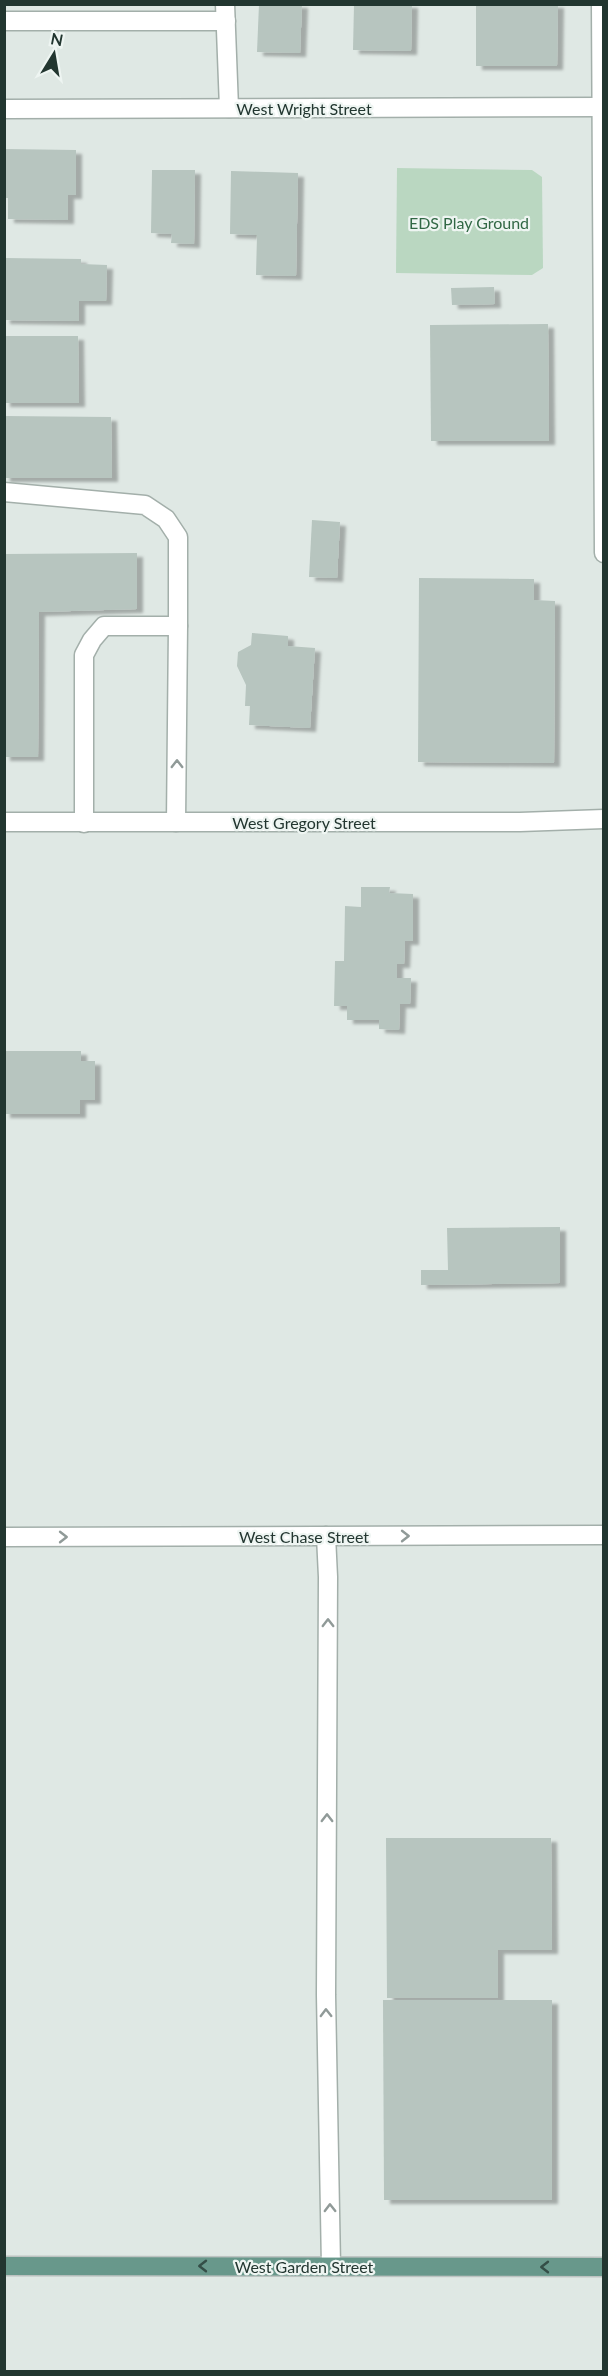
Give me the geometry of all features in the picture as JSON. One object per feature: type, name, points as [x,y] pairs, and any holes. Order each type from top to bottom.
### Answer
[{"type":"main road","name":"West Garden Street","points":[[4,2266],[603,2267]]},
{"type":"street","points":[[602,4],[603,553]]},
{"type":"street","points":[[4,21],[226,13],[229,108]]},
{"type":"street","name":"West Wright Street","points":[[4,109],[603,107]]},
{"type":"street","points":[[4,492],[145,505],[166,519],[178,537],[176,822]]},
{"type":"street","points":[[84,823],[84,655],[92,640],[104,626],[177,626]]},
{"type":"street","name":"West Gregory Street","points":[[4,822],[520,822],[603,819]]},
{"type":"street","name":"West Chase Street","points":[[4,1537],[603,1535]]},
{"type":"street","points":[[326,1536],[328,1577],[326,1995],[331,2266]]},
{"type":"green space","name":"EDS Play Ground","points":[[397,168],[532,170],[542,177],[543,268],[532,275],[396,273]]},
{"type":"building","points":[[259,4],[302,4],[300,53],[257,52]]},
{"type":"building","points":[[354,4],[412,4],[411,51],[353,50]]},
{"type":"building","points":[[476,4],[558,4],[557,66],[476,66]]},
{"type":"building","points":[[4,149],[76,150],[76,195],[68,195],[68,220],[8,219],[8,198],[4,198]]},
{"type":"building","points":[[152,170],[195,170],[194,244],[171,243],[172,234],[151,233]]},
{"type":"building","points":[[231,171],[298,173],[296,276],[256,275],[257,235],[230,234]]},
{"type":"building","points":[[4,258],[81,259],[81,264],[107,265],[106,301],[79,301],[79,321],[4,320]]},
{"type":"building","points":[[494,287],[495,304],[452,305],[451,288]]},
{"type":"building","points":[[548,324],[549,441],[431,441],[430,325]]},
{"type":"building","points":[[4,336],[78,336],[79,403],[4,403]]},
{"type":"building","points":[[4,416],[111,417],[112,478],[4,478]]},
{"type":"building","points":[[312,520],[340,522],[337,578],[309,577]]},
{"type":"building","points":[[137,553],[137,609],[39,612],[38,757],[4,757],[4,554]]},
{"type":"building","points":[[419,578],[534,579],[534,600],[555,601],[554,763],[418,762]]},
{"type":"building","points":[[252,633],[288,636],[288,646],[315,648],[310,728],[249,725],[250,706],[245,706],[246,685],[237,666],[238,652],[251,645]]},
{"type":"building","points":[[361,887],[390,887],[389,893],[413,894],[413,941],[405,941],[404,964],[397,964],[397,978],[411,978],[410,1004],[400,1004],[399,1030],[379,1029],[379,1020],[347,1020],[347,1006],[334,1006],[335,961],[344,961],[345,906],[361,907]]},
{"type":"building","points":[[4,1051],[81,1051],[81,1061],[95,1061],[95,1100],[80,1100],[80,1114],[4,1114]]},
{"type":"building","points":[[560,1227],[560,1283],[421,1285],[421,1270],[448,1270],[447,1228]]},
{"type":"building","points":[[386,1838],[551,1838],[552,1950],[498,1950],[498,1998],[387,1998]]},
{"type":"building","points":[[383,2000],[552,2000],[552,2200],[384,2200]]}]
